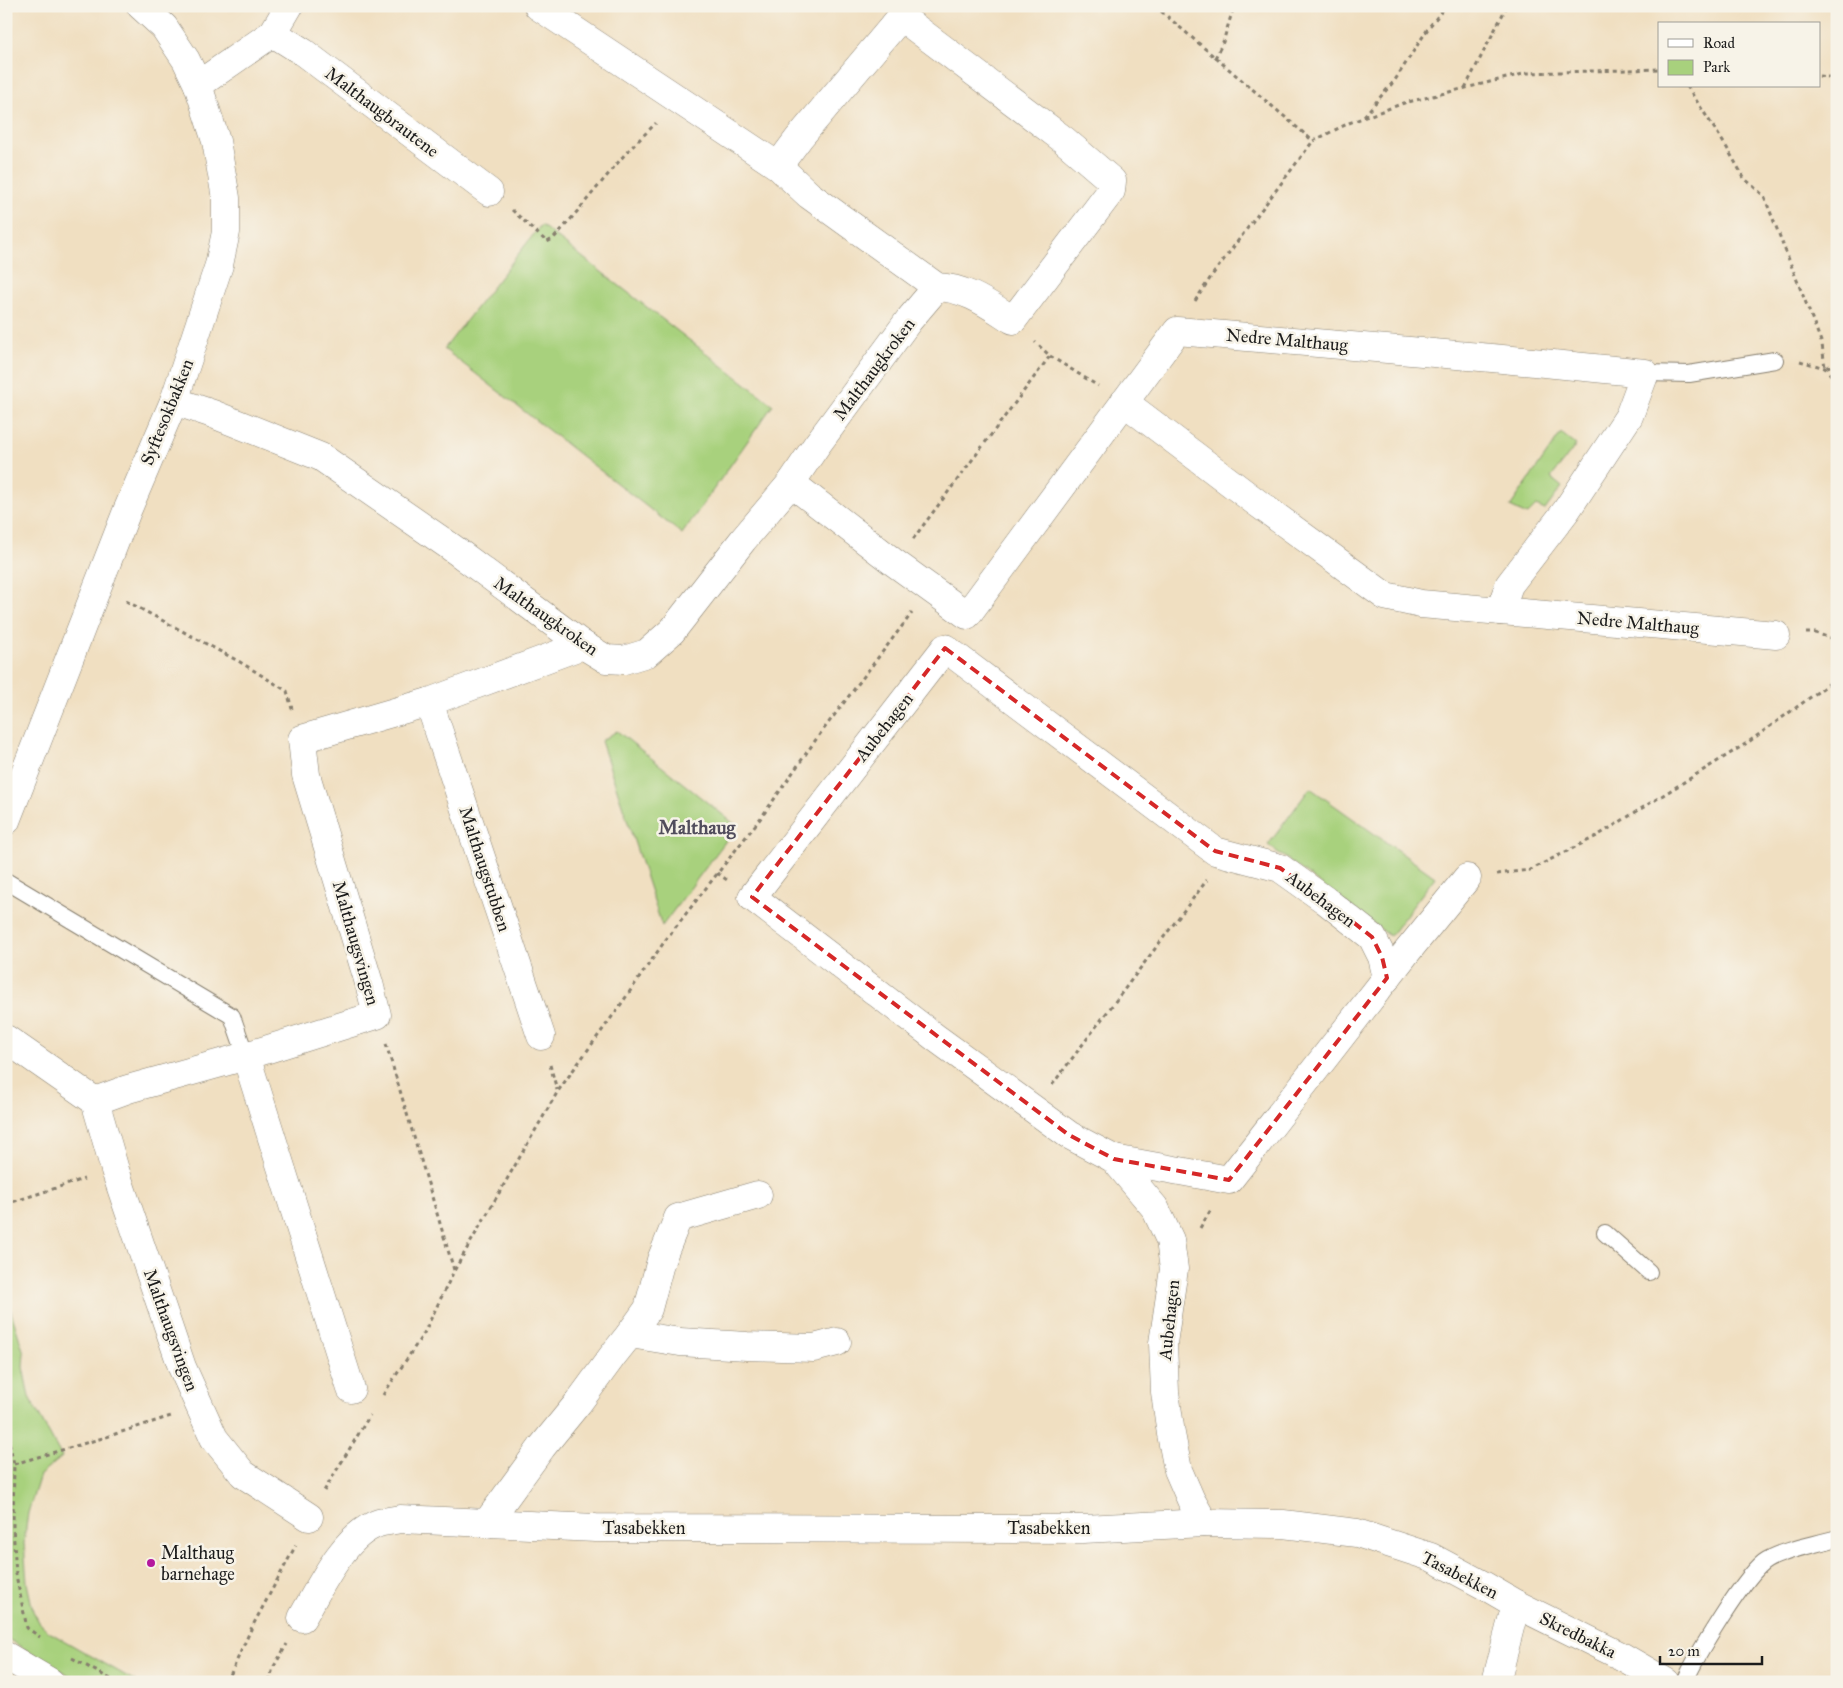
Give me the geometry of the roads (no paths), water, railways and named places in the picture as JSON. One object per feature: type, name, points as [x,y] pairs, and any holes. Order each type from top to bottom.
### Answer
[{"type":"street","name":"Syftesokbakken","points":[[6,821],[127,511],[174,401],[220,266],[226,232],[226,198],[222,168],[198,85],[186,60],[164,27],[141,6]]},
{"type":"street","points":[[198,85],[274,33],[289,6]]},
{"type":"street","points":[[538,6],[778,166],[809,195],[938,287],[952,288],[975,296],[1013,320],[1111,191],[1112,181],[1064,140],[901,16],[799,138],[778,166]]},
{"type":"street","name":"Malthaugbrautene","points":[[274,33],[303,52],[489,192]]},
{"type":"street","name":"Malthaugkroken","points":[[174,401],[214,414],[321,457],[451,547],[583,645],[606,659],[624,660],[647,654],[677,624],[791,483],[816,446],[910,320],[938,287]]},
{"type":"street","name":"Nedre Malthaug","points":[[1645,373],[1176,331],[1124,402],[1256,502],[1385,596],[1420,604],[1776,635]]},
{"type":"street","points":[[1500,611],[1509,585],[1566,511],[1629,416],[1645,373]]},
{"type":"street","points":[[791,483],[892,561],[967,615],[1124,402]]},
{"type":"street","points":[[430,702],[583,645]]},
{"type":"street","name":"Aubehagen","points":[[945,648],[1215,851],[1280,868],[1325,900],[1372,937],[1382,957],[1386,978],[1229,1180],[1114,1159],[1069,1135],[936,1038],[752,897],[945,648]]},
{"type":"street","name":"Malthaugsvingen","points":[[309,1517],[243,1474],[214,1438],[182,1367],[115,1170],[95,1101],[128,1089],[246,1056],[377,1015],[306,775],[302,739],[430,702]]},
{"type":"street","name":"Malthaugstubben","points":[[430,702],[541,1036]]},
{"type":"street","points":[[1386,978],[1467,878]]},
{"type":"street","points":[[6,1039],[95,1101]]},
{"type":"street","points":[[246,1056],[350,1389]]},
{"type":"street","name":"Aubehagen","points":[[1114,1159],[1155,1208],[1170,1240],[1174,1269],[1163,1343],[1165,1392],[1178,1470],[1191,1500],[1204,1523]]},
{"type":"street","points":[[486,1524],[542,1447],[648,1309],[661,1260],[678,1218],[758,1195]]},
{"type":"street","points":[[630,1334],[680,1342],[748,1346],[814,1348],[837,1342]]},
{"type":"street","name":"Tasabekken","points":[[302,1618],[347,1545],[375,1524],[400,1519],[596,1528],[1084,1529],[1204,1523],[1283,1524],[1357,1533],[1431,1558],[1516,1604],[1496,1682]]},
{"type":"street","name":"Skredbakka","points":[[1516,1604],[1623,1657],[1666,1682]]},
{"type":"street","points":[[6,1656],[50,1682]]},
{"type":"lane","points":[[1645,373],[1689,374],[1775,360]]},
{"type":"lane","points":[[6,881],[232,1016],[246,1056]]},
{"type":"lane","points":[[1605,1233],[1649,1272]]},
{"type":"lane","points":[[1684,1682],[1691,1666],[1744,1583],[1765,1561],[1784,1553],[1837,1538]]},
{"type":"place","name":"Malthaug barnehage","points":[[151,1563]]},
{"type":"district","name":"Malthaug","points":[[697,827]]}]
